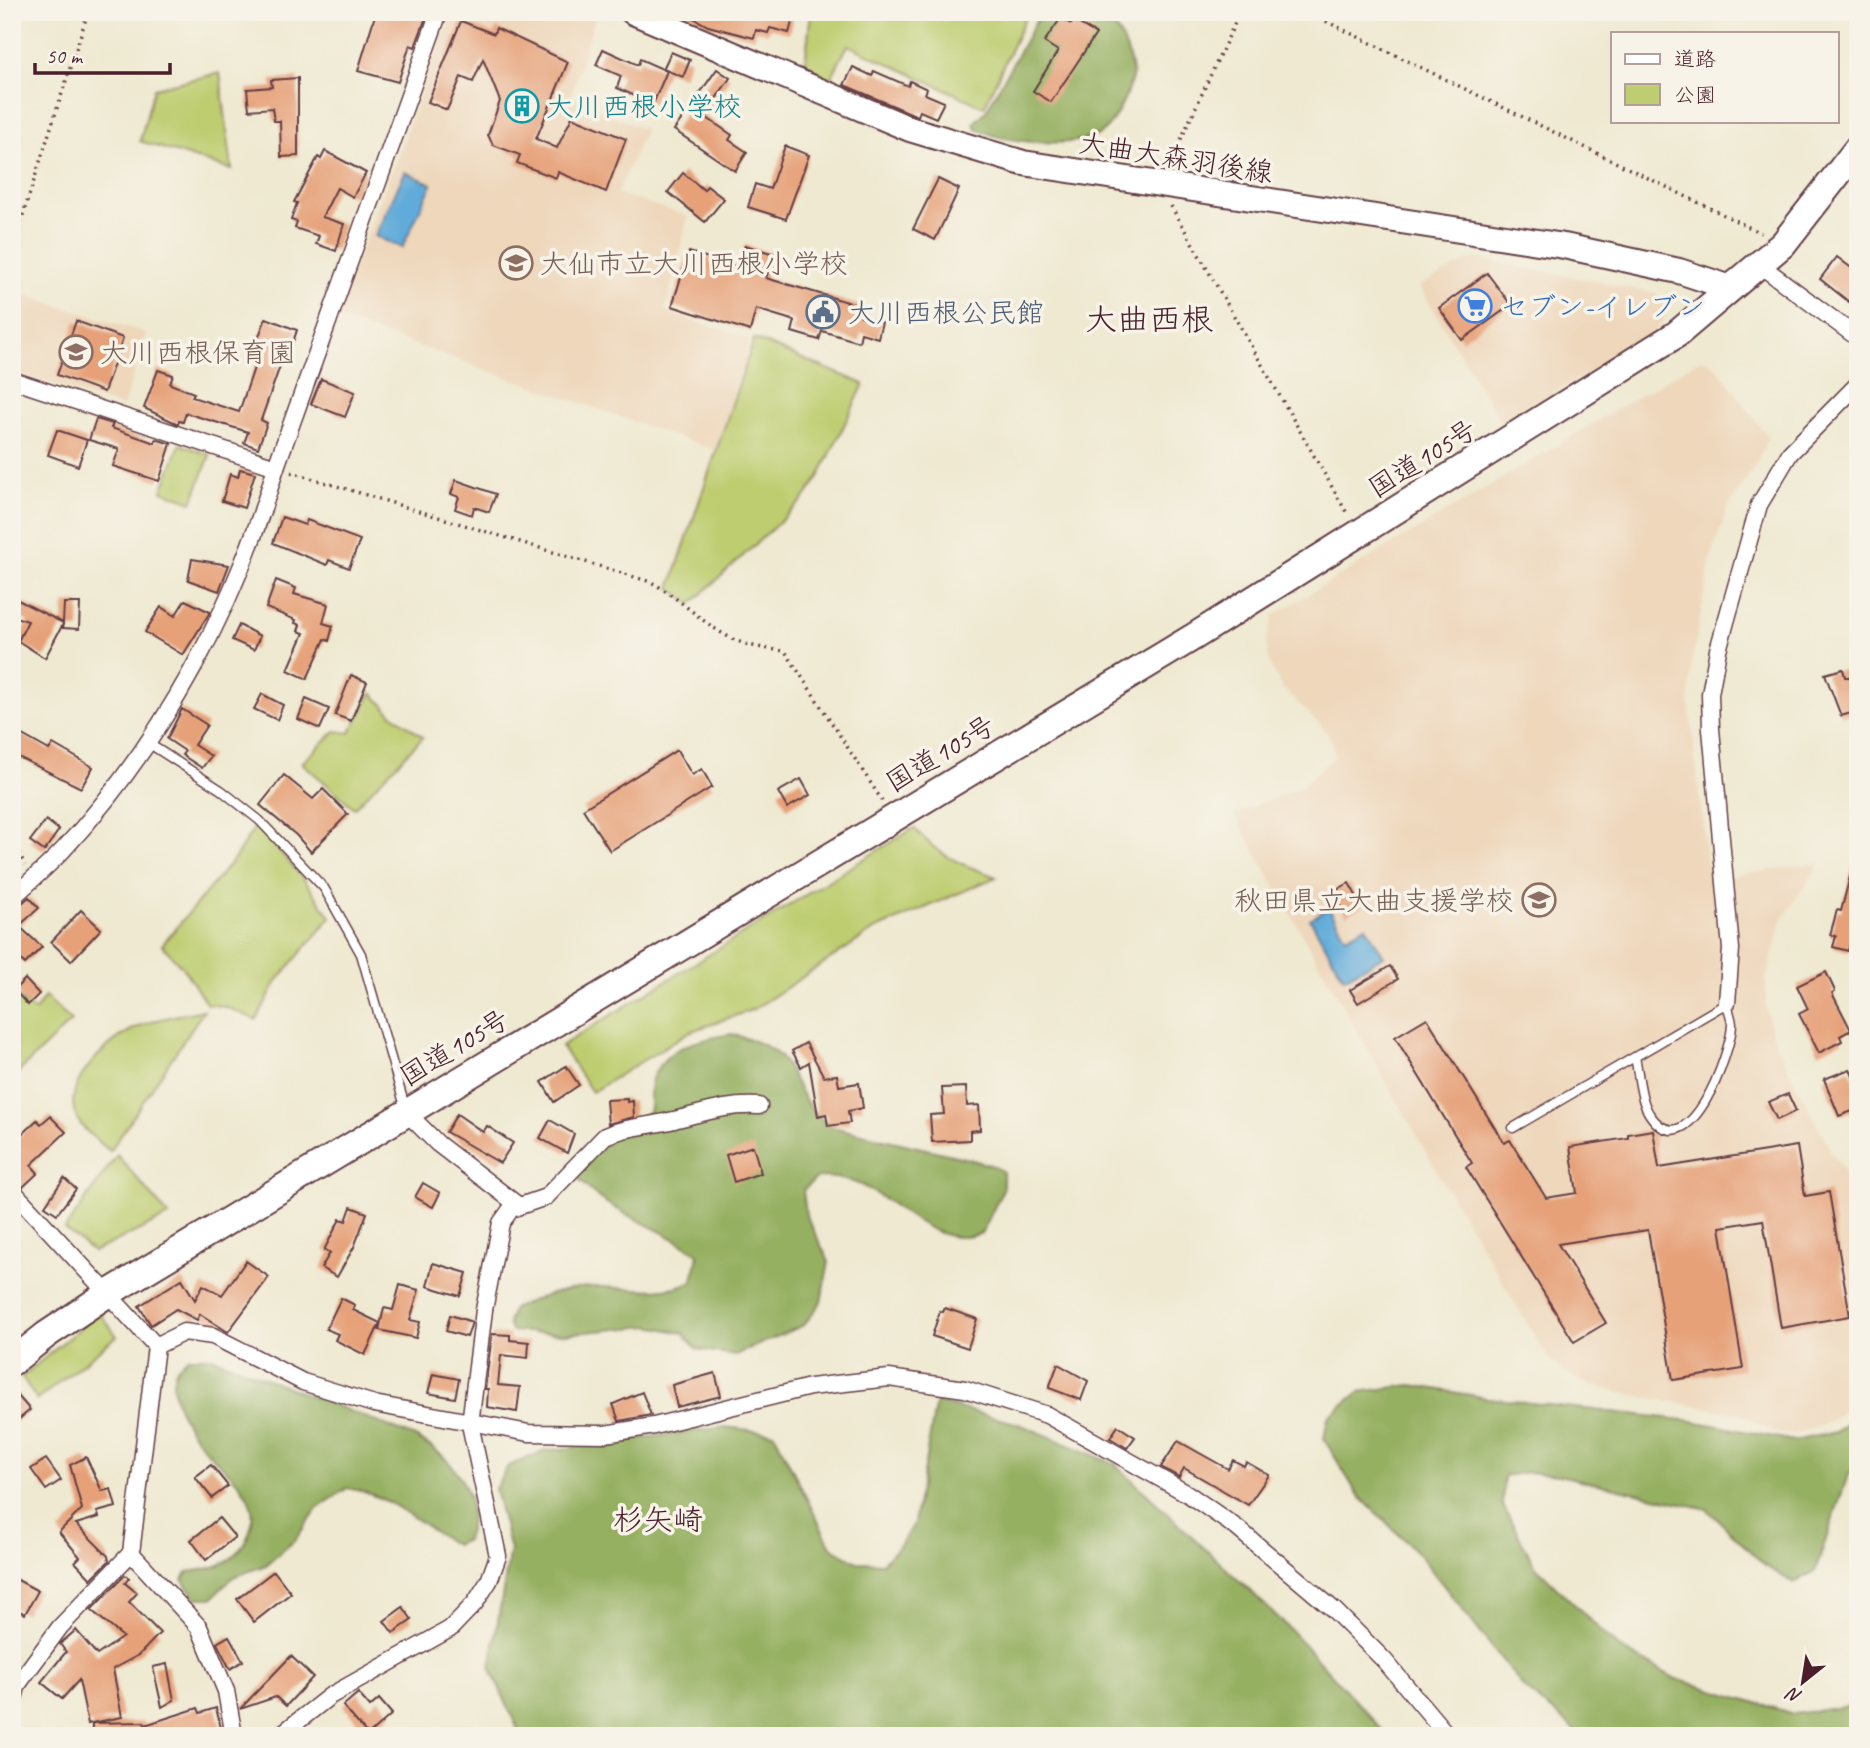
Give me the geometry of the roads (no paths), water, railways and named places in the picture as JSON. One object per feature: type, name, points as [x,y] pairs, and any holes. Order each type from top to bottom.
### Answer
[{"type":"highway","name":"国道105号","points":[[12,1362],[107,1294],[1359,535],[1676,334],[1783,244],[1858,148]]},
{"type":"main road","name":"大曲大森羽後線","points":[[633,12],[910,129],[1023,163],[1159,186],[1564,246],[1679,271],[1731,288]]},
{"type":"street","points":[[12,898],[63,850],[148,743],[215,629],[259,525],[276,467],[439,12]]},
{"type":"street","points":[[1760,265],[1858,338]]},
{"type":"street","points":[[12,380],[276,467]]},
{"type":"street","points":[[1727,1003],[1731,949],[1710,694],[1718,650],[1759,505],[1790,453],[1858,384]]},
{"type":"street","points":[[279,1736],[330,1696],[450,1629],[482,1592],[498,1556],[470,1424],[484,1310],[501,1223],[511,1209],[546,1197],[605,1136],[616,1131],[676,1120],[719,1107],[759,1105]]},
{"type":"street","points":[[407,1112],[438,1144],[519,1206]]},
{"type":"street","points":[[12,1190],[37,1213],[156,1346]]},
{"type":"street","points":[[156,1346],[184,1332],[213,1336],[303,1382],[404,1412],[529,1433],[605,1434],[654,1426],[810,1387],[889,1378],[965,1388],[1035,1411],[1188,1494],[1237,1528],[1334,1609],[1384,1660],[1448,1736]]},
{"type":"street","points":[[12,1706],[19,1684],[53,1636],[131,1553],[156,1346]]},
{"type":"street","points":[[131,1553],[199,1627],[226,1691],[234,1736]]},
{"type":"lane","points":[[148,743],[221,790],[259,820],[324,887],[361,954],[407,1112]]},
{"type":"lane","points":[[1513,1128],[1634,1057],[1727,1003],[1732,1024],[1728,1041],[1707,1101],[1690,1123],[1679,1128],[1667,1128],[1648,1113],[1634,1057]]},
{"type":"water","points":[[405,172],[432,184],[402,248],[375,236]]},
{"type":"water","points":[[1329,908],[1346,937],[1366,926],[1384,956],[1344,978],[1310,919]]},
{"type":"place","name":"大川西根小学校","points":[[522,106]]},
{"type":"place","name":"大仙市立大川西根小学校","points":[[516,263]]},
{"type":"place","name":"セブン-イレブン","points":[[1475,306]]},
{"type":"place","name":"大川西根公民館","points":[[823,312]]},
{"type":"place","name":"大川西根保育園","points":[[76,352]]},
{"type":"place","name":"秋田県立大曲支援学校","points":[[1539,900]]},
{"type":"district","name":"大曲西根","points":[[1149,319]]},
{"type":"district","name":"杉矢崎","points":[[658,1520]]}]
